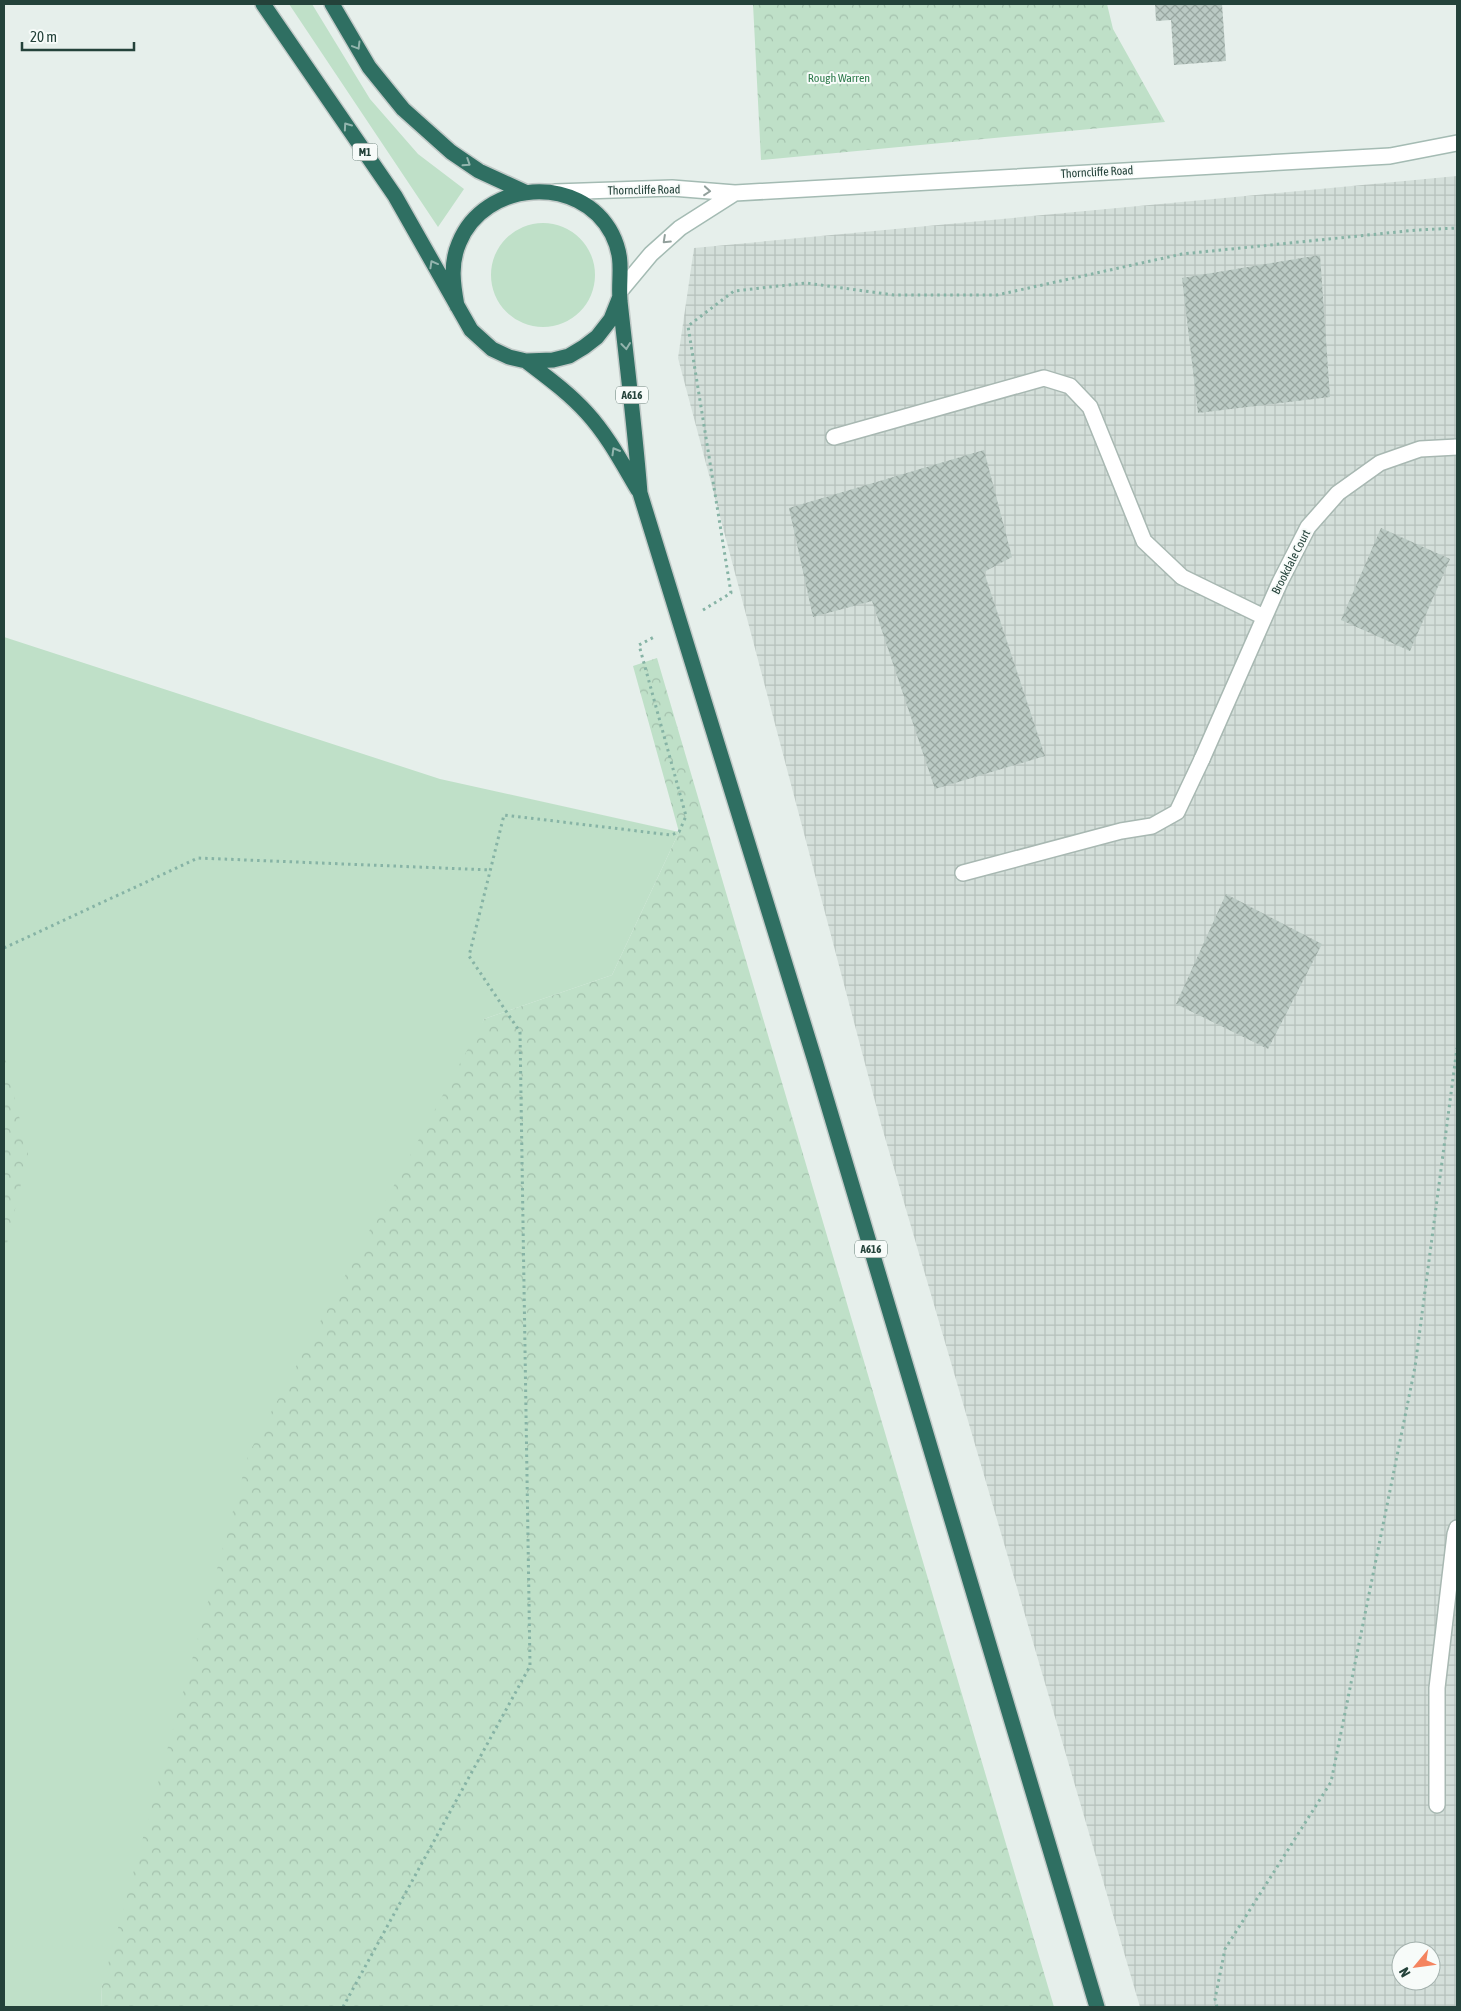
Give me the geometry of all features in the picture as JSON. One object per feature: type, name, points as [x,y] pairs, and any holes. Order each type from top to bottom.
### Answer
[{"type":"highway","name":"M1","points":[[263,4],[395,196],[457,306]]},
{"type":"highway","points":[[332,4],[369,67],[403,109],[451,152],[479,171],[526,192]]},
{"type":"highway","name":"A616","points":[[620,294],[611,319],[597,337],[584,347],[569,356],[553,360],[526,361],[492,349],[471,330],[457,306],[452,282],[453,262],[459,242],[475,218],[496,201],[526,192],[554,192],[571,198],[587,207],[601,219],[612,234],[621,262],[620,294],[634,417],[640,493],[818,1071],[1097,2007]]},
{"type":"highway","name":"A616","points":[[526,361],[564,390],[588,413],[610,442],[640,493]]},
{"type":"street","name":"Thorncliffe Road","points":[[554,192],[672,188],[735,193],[1390,156],[1457,143]]},
{"type":"street","name":"Thorncliffe Road","points":[[620,294],[651,254],[680,228],[735,193]]},
{"type":"street","points":[[834,437],[1044,378],[1070,386],[1090,407],[1144,542],[1182,578],[1264,617]]},
{"type":"street","name":"Brookdale Court","points":[[963,872],[1120,831],[1152,826],[1177,812],[1264,617],[1308,527],[1338,493],[1380,463],[1420,449],[1457,447]]},
{"type":"street","points":[[1437,1805],[1437,1688],[1457,1528]]},
{"type":"path","points":[[343,2007],[530,1666],[520,1032],[469,956],[504,815],[671,835],[679,832],[686,816],[639,644],[679,624],[732,593],[688,326],[734,291],[806,283],[894,295],[997,295],[1182,254],[1417,230],[1457,228]]},
{"type":"path","points":[[4,948],[198,858],[490,870]]},
{"type":"path","points":[[1217,2007],[1215,1999],[1225,1949],[1331,1782],[1415,1367],[1457,1048]]},
{"type":"shaded area","points":[[1457,176],[1457,2007],[1140,2007],[881,1124],[678,358],[694,248]]},
{"type":"green space","points":[[289,4],[312,4],[370,99],[418,154],[464,189],[438,227]]},
{"type":"green space","name":"Rough Warren","points":[[753,4],[1107,4],[1113,29],[1165,122],[761,160]]},
{"type":"green space","points":[[543,223],[563,227],[572,232],[586,246],[591,255],[595,275],[591,295],[586,304],[572,318],[563,323],[543,327],[523,323],[514,318],[500,304],[495,295],[491,275],[495,255],[500,246],[514,232],[523,227]]},
{"type":"green space","points":[[4,637],[440,779],[679,832],[612,975],[484,1019],[102,1986],[101,2007],[4,2007]]},
{"type":"green space","points":[[657,658],[1054,2007],[101,2007],[102,1986],[249,1453],[484,1019],[612,975],[679,832],[633,666]]},
{"type":"green space","points":[[4,1053],[28,1154],[4,1256]]},
{"type":"building","points":[[1155,4],[1222,4],[1226,61],[1174,65],[1171,20],[1156,21]]},
{"type":"building","points":[[1320,255],[1330,397],[1198,413],[1182,278]]},
{"type":"building","points":[[984,450],[1012,557],[984,572],[1045,756],[935,789],[872,601],[813,617],[789,508]]},
{"type":"building","points":[[1381,528],[1450,559],[1410,651],[1341,620]]},
{"type":"building","points":[[1226,894],[1322,944],[1268,1049],[1176,1004]]}]
